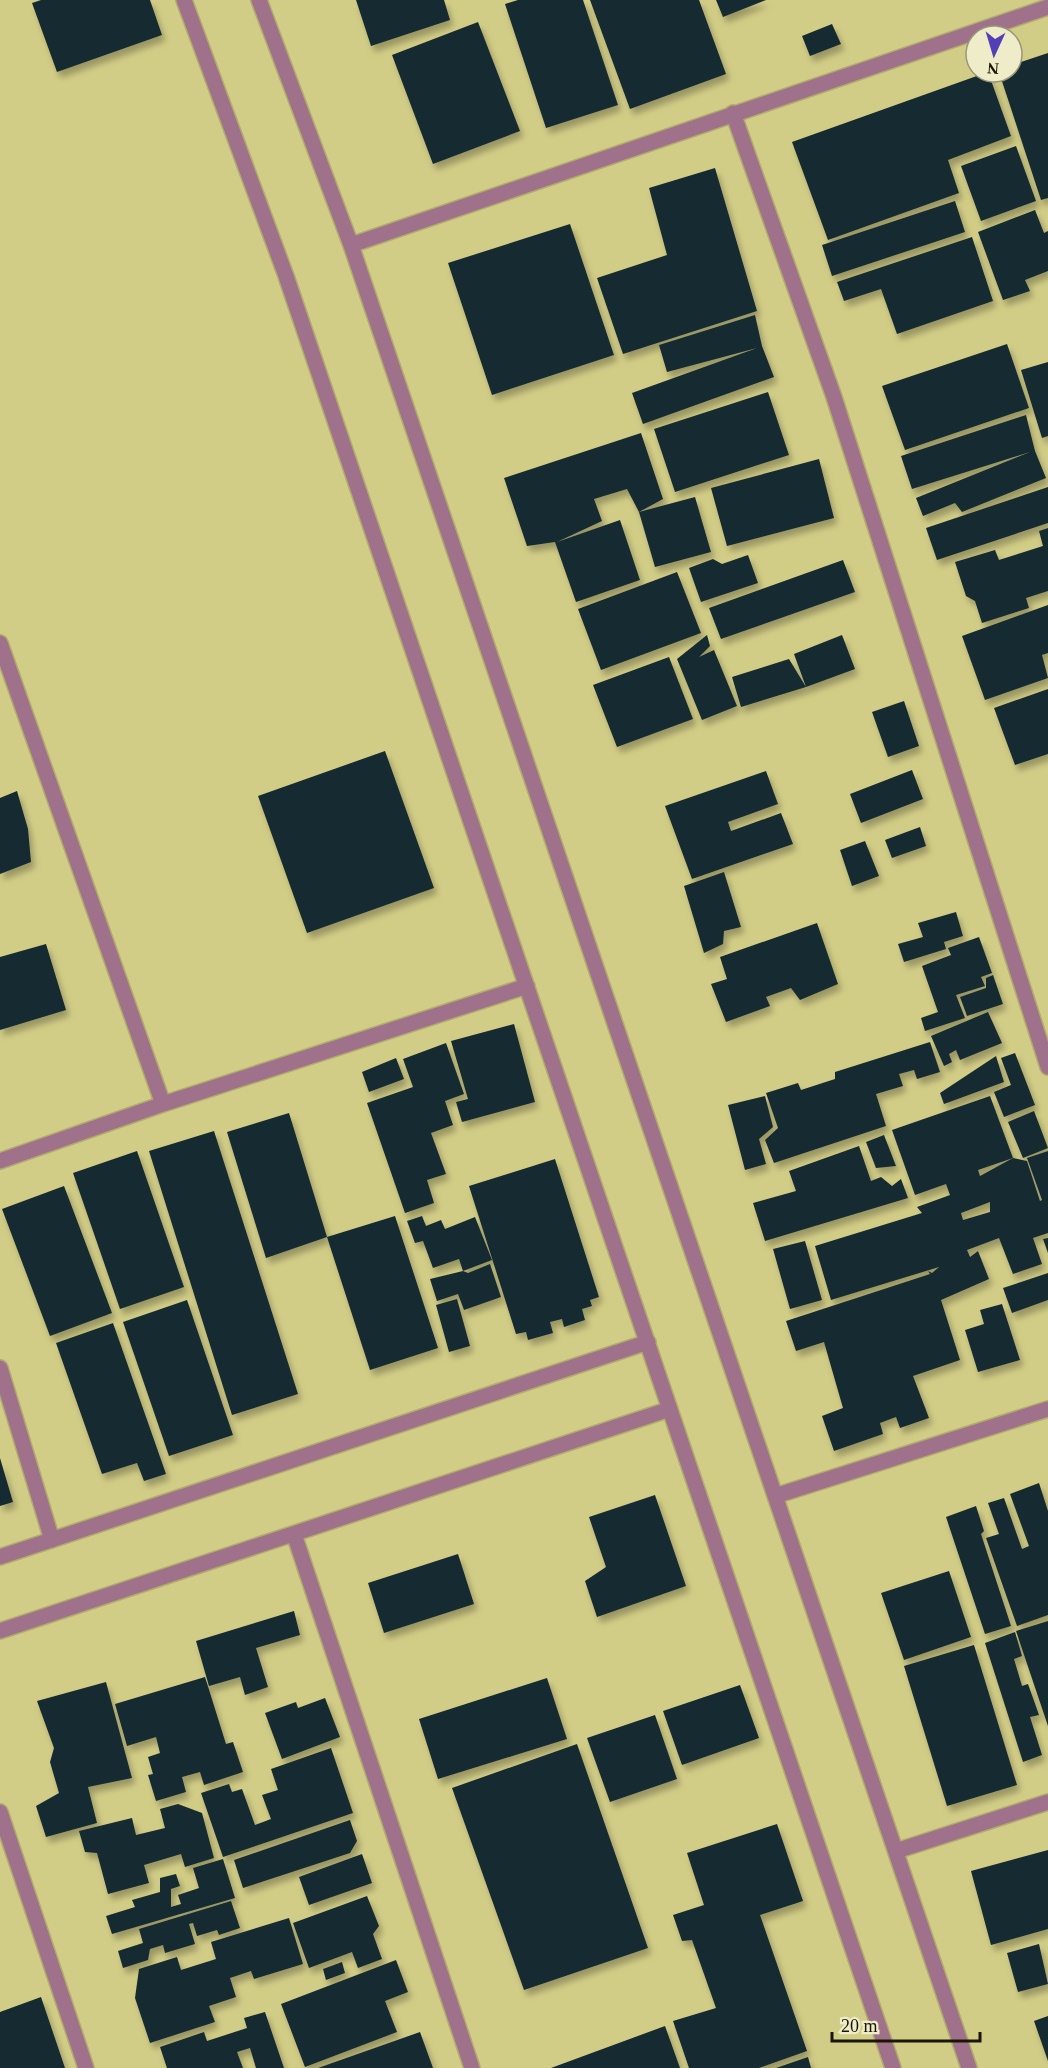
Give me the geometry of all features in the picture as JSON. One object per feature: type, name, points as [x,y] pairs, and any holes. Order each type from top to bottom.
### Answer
[{"type":"street","points":[[184,0],[286,276],[893,2068]]},
{"type":"street","points":[[259,0],[351,245],[969,2068]]},
{"type":"street","points":[[351,245],[1048,7]]},
{"type":"street","points":[[733,113],[834,397],[1048,1067]]},
{"type":"street","points":[[0,642],[163,1104]]},
{"type":"street","points":[[0,1161],[163,1104],[527,986]]},
{"type":"street","points":[[0,1557],[648,1342]]},
{"type":"street","points":[[0,1368],[52,1539]]},
{"type":"street","points":[[0,1631],[670,1409]]},
{"type":"street","points":[[775,1496],[1048,1409]]},
{"type":"street","points":[[294,1534],[472,2068]]},
{"type":"street","points":[[896,1851],[1048,1802]]},
{"type":"street","points":[[0,1812],[86,2068]]},
{"type":"building","points":[[41,0],[150,0],[162,35],[57,72],[32,3]]},
{"type":"building","points":[[356,0],[444,0],[450,20],[371,46]]},
{"type":"building","points":[[518,0],[583,0],[618,105],[546,128],[505,4]]},
{"type":"building","points":[[590,0],[699,0],[726,74],[630,109]]},
{"type":"building","points":[[716,0],[766,0],[723,17]]},
{"type":"building","points":[[478,22],[520,131],[433,164],[392,55]]},
{"type":"building","points":[[832,24],[841,44],[810,56],[802,36]]},
{"type":"building","points":[[1048,53],[1048,198],[1041,200],[1003,84],[1024,84],[1024,61]]},
{"type":"building","points":[[964,81],[964,84],[992,84],[1011,136],[948,160],[959,193],[828,240],[792,142]]},
{"type":"building","points":[[1016,146],[1036,201],[981,221],[961,166]]},
{"type":"building","points":[[715,168],[757,311],[623,354],[597,278],[667,255],[649,188]]},
{"type":"building","points":[[955,201],[965,232],[832,276],[822,245]]},
{"type":"building","points":[[1035,210],[1044,233],[1048,231],[1048,271],[1025,280],[1030,291],[1003,300],[978,232]]},
{"type":"building","points":[[570,224],[614,355],[492,395],[448,263]]},
{"type":"building","points":[[972,237],[993,301],[897,334],[881,289],[844,301],[837,282]]},
{"type":"building","points":[[755,315],[762,346],[774,377],[643,424],[632,393],[757,348],[667,372],[659,345]]},
{"type":"building","points":[[1007,344],[1029,408],[905,450],[882,386]]},
{"type":"building","points":[[1048,362],[1048,436],[1042,438],[1021,370]]},
{"type":"building","points":[[768,392],[789,455],[675,492],[654,429]]},
{"type":"building","points":[[1026,415],[1035,451],[1046,478],[962,512],[955,503],[923,516],[916,498],[1030,452],[912,489],[901,456]]},
{"type":"building","points":[[641,433],[663,499],[639,512],[627,489],[594,499],[602,521],[557,542],[620,520],[640,580],[576,602],[555,542],[527,546],[504,478]]},
{"type":"building","points":[[819,459],[834,518],[727,546],[711,488]]},
{"type":"building","points":[[1048,487],[1048,523],[937,560],[926,528]]},
{"type":"building","points":[[695,497],[711,552],[655,567],[639,512]]},
{"type":"building","points":[[1048,528],[1048,591],[1026,598],[1029,608],[982,623],[975,601],[966,596],[955,562],[995,550],[999,560],[1043,546],[1039,531]]},
{"type":"building","points":[[748,555],[758,583],[701,602],[689,568],[713,559],[722,564]]},
{"type":"building","points":[[843,560],[855,592],[721,639],[709,608]]},
{"type":"building","points":[[677,572],[701,633],[601,670],[578,609]]},
{"type":"building","points":[[1048,605],[1048,653],[1042,655],[1048,678],[985,700],[962,636]]},
{"type":"building","points":[[707,635],[710,646],[699,657],[714,650],[737,706],[702,720],[677,659]]},
{"type":"building","points":[[842,635],[855,669],[806,687],[794,654]]},
{"type":"building","points":[[669,657],[693,719],[617,747],[593,685]]},
{"type":"building","points":[[789,659],[806,687],[741,707],[732,677]]},
{"type":"building","points":[[1048,689],[1048,754],[1015,765],[994,708]]},
{"type":"building","points":[[904,701],[919,746],[888,757],[872,712]]},
{"type":"building","points":[[385,751],[434,888],[307,933],[258,796]]},
{"type":"building","points":[[912,770],[923,799],[861,823],[850,794]]},
{"type":"building","points":[[766,771],[778,804],[728,822],[731,831],[781,813],[793,844],[692,879],[665,806]]},
{"type":"building","points":[[17,791],[28,829],[31,862],[0,874],[0,798]]},
{"type":"building","points":[[920,827],[926,846],[892,858],[885,840]]},
{"type":"building","points":[[865,841],[879,876],[852,886],[840,850]]},
{"type":"building","points":[[724,872],[741,927],[724,931],[723,944],[704,953],[684,886]]},
{"type":"building","points":[[956,912],[963,936],[944,942],[946,949],[904,962],[898,944],[923,937],[918,923]]},
{"type":"building","points":[[817,923],[838,984],[800,1000],[791,988],[766,997],[770,1006],[726,1022],[711,984],[727,979],[720,957]]},
{"type":"building","points":[[979,937],[992,973],[981,977],[985,986],[956,995],[965,1018],[925,1031],[921,1018],[938,1012],[922,966],[951,955],[948,948]]},
{"type":"building","points":[[46,944],[66,1010],[0,1030],[0,957]]},
{"type":"building","points":[[993,975],[1003,1004],[967,1016],[960,997],[986,988],[986,978]]},
{"type":"building","points":[[988,1012],[1002,1043],[960,1060],[956,1050],[949,1054],[952,1062],[944,1066],[931,1036]]},
{"type":"building","points":[[514,1024],[535,1102],[462,1122],[456,1102],[468,1099],[451,1041]]},
{"type":"building","points":[[930,1042],[940,1072],[917,1079],[914,1070],[899,1074],[903,1086],[876,1094],[886,1126],[774,1163],[765,1140],[778,1128],[766,1093],[798,1083],[801,1090],[835,1079],[835,1072]]},
{"type":"building","points":[[446,1043],[464,1094],[445,1101],[453,1125],[431,1133],[446,1174],[427,1180],[434,1203],[405,1213],[367,1103],[413,1087],[403,1059]]},
{"type":"building","points":[[1015,1053],[1035,1105],[1004,1117],[994,1092],[1011,1085],[1001,1058]]},
{"type":"building","points":[[996,1056],[1004,1082],[944,1104],[940,1093]]},
{"type":"building","points":[[396,1058],[404,1079],[369,1092],[362,1072]]},
{"type":"building","points":[[765,1096],[773,1127],[759,1139],[766,1164],[745,1170],[728,1105]]},
{"type":"building","points":[[990,1096],[1013,1158],[1027,1161],[1040,1201],[1042,1200],[1027,1158],[1048,1151],[1048,1233],[1033,1238],[1042,1264],[1013,1274],[999,1238],[967,1250],[970,1257],[978,1251],[989,1279],[941,1300],[960,1360],[913,1376],[929,1418],[900,1428],[896,1417],[880,1423],[883,1434],[834,1451],[822,1416],[843,1408],[824,1342],[796,1351],[786,1321],[930,1274],[928,1271],[932,1273],[939,1267],[831,1300],[815,1246],[922,1213],[917,1207],[950,1195],[946,1184],[915,1195],[892,1130]],"holes":[[[1013,1158],[980,1176],[978,1170]],[[990,1202],[990,1212],[963,1220],[961,1213]]]},
{"type":"building","points":[[1034,1111],[1048,1148],[1023,1158],[1008,1122]]},
{"type":"building","points":[[289,1113],[327,1237],[266,1258],[227,1132]]},
{"type":"building","points":[[214,1131],[298,1394],[232,1415],[149,1151]]},
{"type":"building","points":[[884,1135],[896,1166],[876,1168],[866,1142]]},
{"type":"building","points":[[859,1146],[871,1181],[881,1177],[892,1186],[901,1179],[908,1198],[765,1241],[753,1203],[796,1191],[789,1171]]},
{"type":"building","points":[[137,1151],[184,1287],[120,1309],[73,1173]]},
{"type":"building","points":[[555,1159],[599,1297],[590,1300],[592,1306],[582,1309],[585,1320],[564,1327],[562,1319],[550,1322],[553,1333],[528,1340],[526,1332],[516,1334],[469,1186]]},
{"type":"building","points":[[64,1186],[112,1313],[50,1336],[2,1209]]},
{"type":"building","points":[[395,1216],[438,1348],[370,1370],[327,1237]]},
{"type":"building","points":[[422,1216],[426,1226],[441,1220],[445,1229],[475,1217],[492,1260],[463,1271],[459,1259],[433,1268],[423,1241],[415,1243],[407,1221]]},
{"type":"building","points":[[1048,1238],[1048,1253],[1043,1239]]},
{"type":"building","points":[[805,1241],[822,1300],[790,1309],[773,1249]]},
{"type":"building","points":[[490,1264],[501,1297],[464,1310],[458,1294],[437,1301],[430,1279],[463,1271],[468,1273]]},
{"type":"building","points":[[1048,1273],[1048,1300],[1012,1313],[1003,1288]]},
{"type":"building","points":[[457,1299],[470,1346],[449,1352],[436,1305]]},
{"type":"building","points":[[187,1300],[233,1435],[169,1456],[123,1322]]},
{"type":"building","points":[[1002,1304],[1020,1360],[978,1372],[965,1330],[984,1324],[980,1310]]},
{"type":"building","points":[[113,1323],[166,1474],[144,1481],[137,1463],[102,1474],[56,1343]]},
{"type":"building","points":[[0,1458],[13,1502],[0,1506]]},
{"type":"building","points":[[1039,1483],[1048,1511],[1048,1615],[1017,1626],[986,1538],[999,1534],[988,1503],[1004,1498],[1022,1549],[1029,1546],[1010,1494]]},
{"type":"building","points":[[655,1495],[686,1586],[597,1617],[585,1581],[606,1567],[589,1517]]},
{"type":"building","points":[[976,1506],[984,1531],[981,1534],[1011,1626],[985,1634],[946,1517]]},
{"type":"building","points":[[458,1554],[474,1604],[384,1633],[368,1583]]},
{"type":"building","points":[[949,1571],[971,1637],[904,1660],[881,1593]]},
{"type":"building","points":[[294,1611],[300,1635],[256,1648],[268,1687],[245,1695],[240,1677],[209,1686],[196,1641]]},
{"type":"building","points":[[1048,1621],[1048,1726],[1016,1631]]},
{"type":"building","points":[[1015,1632],[1022,1656],[1014,1659],[1022,1686],[1028,1684],[1039,1715],[1030,1717],[1042,1755],[1023,1762],[985,1643]]},
{"type":"building","points":[[974,1645],[1017,1785],[947,1806],[904,1666]]},
{"type":"building","points":[[205,1677],[226,1744],[233,1742],[243,1772],[204,1785],[200,1772],[182,1777],[186,1792],[156,1801],[148,1775],[153,1774],[148,1757],[160,1753],[156,1737],[127,1746],[115,1704]]},
{"type":"building","points":[[547,1678],[567,1739],[438,1779],[419,1719]]},
{"type":"building","points":[[106,1682],[132,1778],[88,1787],[97,1823],[46,1837],[36,1806],[59,1793],[50,1762],[54,1748],[37,1701]]},
{"type":"building","points":[[740,1685],[759,1738],[682,1765],[663,1711]]},
{"type":"building","points":[[325,1698],[340,1737],[282,1759],[265,1713],[296,1702],[298,1708]]},
{"type":"building","points":[[655,1715],[677,1779],[610,1802],[587,1738]]},
{"type":"building","points":[[577,1744],[648,1948],[524,1990],[452,1788]]},
{"type":"building","points":[[331,1748],[353,1813],[223,1857],[201,1793],[229,1784],[232,1792],[242,1789],[255,1825],[271,1819],[262,1795],[278,1790],[271,1769]]},
{"type":"building","points":[[178,1804],[202,1813],[214,1858],[185,1867],[181,1854],[144,1865],[149,1883],[108,1894],[97,1853],[85,1852],[79,1831],[132,1818],[136,1835],[165,1828],[160,1809]]},
{"type":"building","points":[[350,1820],[357,1841],[350,1853],[243,1888],[234,1860]]},
{"type":"building","points":[[777,1824],[803,1901],[760,1915],[807,2051],[759,2068],[689,2068],[673,2021],[716,2008],[692,1940],[682,1941],[673,1915],[704,1905],[687,1853]]},
{"type":"building","points":[[1048,1850],[1048,1929],[991,1945],[971,1871]]},
{"type":"building","points":[[362,1854],[372,1883],[309,1905],[299,1877]]},
{"type":"building","points":[[223,1859],[235,1898],[112,1934],[106,1916],[135,1907],[132,1900],[160,1892],[160,1878],[176,1874],[180,1886],[171,1889],[171,1907],[181,1904],[178,1895],[199,1888],[193,1868]]},
{"type":"building","points":[[367,1896],[379,1926],[373,1934],[382,1959],[358,1968],[352,1952],[309,1968],[293,1923]]},
{"type":"building","points":[[231,1901],[240,1928],[219,1935],[217,1930],[197,1936],[193,1923],[189,1924],[195,1944],[165,1953],[163,1945],[150,1949],[148,1960],[123,1968],[118,1951],[143,1943],[139,1929]]},
{"type":"building","points":[[289,1918],[303,1964],[254,1979],[251,1971],[230,1978],[236,1997],[209,2006],[215,2022],[150,2043],[135,1998],[139,1969],[177,1957],[181,1970],[216,1959],[211,1942]]},
{"type":"building","points":[[1039,1944],[1048,1984],[1018,1992],[1007,1953]]},
{"type":"building","points":[[396,1960],[408,1992],[385,2001],[397,2032],[305,2067],[281,2004]]},
{"type":"building","points":[[342,1962],[345,1973],[326,1980],[323,1969]]},
{"type":"building","points":[[41,1997],[65,2068],[0,2068],[0,2012]]},
{"type":"building","points":[[265,2012],[284,2068],[256,2068],[250,2048],[237,2052],[243,2068],[167,2068],[160,2047],[204,2032],[207,2041],[247,2028],[244,2018]]},
{"type":"building","points":[[1048,2016],[1048,2061],[1034,2021]]},
{"type":"building","points":[[665,2026],[680,2068],[551,2068]]},
{"type":"building","points":[[420,2032],[433,2068],[318,2068]]},
{"type":"building","points":[[808,2057],[811,2068],[776,2068]]}]
